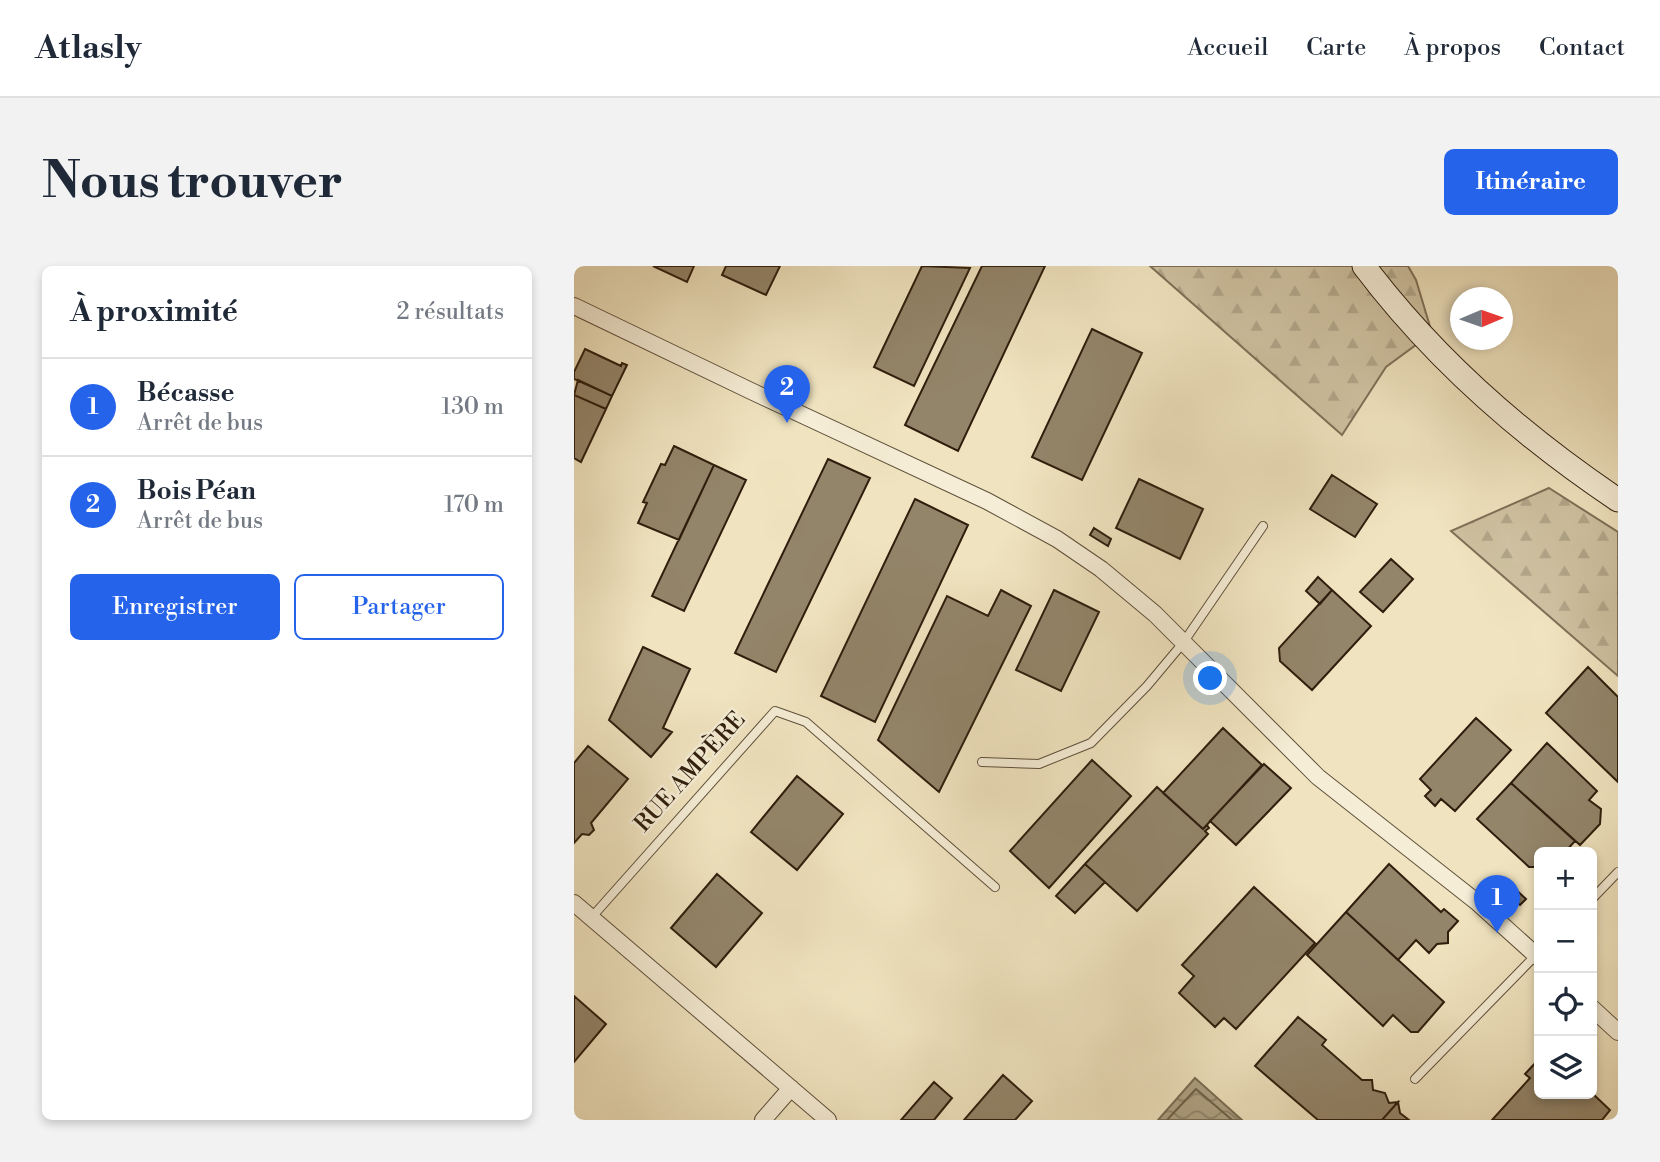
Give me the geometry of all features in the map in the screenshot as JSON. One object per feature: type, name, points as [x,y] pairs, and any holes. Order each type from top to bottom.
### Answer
[{"type":"main road","points":[[1364,266],[1404,314],[1476,391],[1555,457],[1618,500]]},
{"type":"street","points":[[574,306],[1023,519],[1101,569],[1155,614],[1318,777],[1478,903],[1534,952]]},
{"type":"street","points":[[574,903],[828,1120]]},
{"type":"street","points":[[1597,1013],[1618,1032]]},
{"type":"street","points":[[763,1120],[791,1088]]},
{"type":"lane","points":[[982,762],[1039,764],[1091,743],[1147,686],[1183,643],[1263,526]]},
{"type":"lane","name":"RUE AMPÈRE","points":[[591,918],[775,711],[806,722],[995,887]]},
{"type":"lane","points":[[1597,894],[1618,872]]},
{"type":"lane","points":[[1415,1079],[1534,959]]},
{"type":"green space","points":[[1150,266],[1408,266],[1416,280],[1432,333],[1386,367],[1342,435]]},
{"type":"green space","points":[[1549,488],[1618,532],[1618,676],[1451,531]]},
{"type":"water","points":[[1195,1078],[1242,1120],[1158,1120]]},
{"type":"building","points":[[653,266],[694,266],[687,282]]},
{"type":"building","points":[[726,266],[780,266],[766,295],[722,275]]},
{"type":"building","points":[[922,266],[970,268],[914,386],[874,367]]},
{"type":"building","points":[[982,266],[1045,266],[958,451],[905,425]]},
{"type":"building","points":[[1092,329],[1142,353],[1082,480],[1032,457]]},
{"type":"building","points":[[585,349],[621,366],[622,363],[627,365],[612,396],[574,379],[574,372]]},
{"type":"building","points":[[578,380],[612,396],[606,409],[574,395]]},
{"type":"building","points":[[574,395],[606,409],[581,462],[574,458]]},
{"type":"building","points":[[674,446],[714,465],[679,540],[638,523],[647,503],[643,502],[661,464],[665,465]]},
{"type":"building","points":[[828,459],[870,478],[776,672],[735,653]]},
{"type":"building","points":[[714,465],[746,480],[684,611],[652,596]]},
{"type":"building","points":[[1332,475],[1377,504],[1355,537],[1310,509]]},
{"type":"building","points":[[1139,479],[1203,509],[1180,559],[1116,528]]},
{"type":"building","points":[[915,499],[968,525],[875,722],[821,696]]},
{"type":"building","points":[[1094,528],[1111,539],[1108,546],[1090,535]]},
{"type":"building","points":[[1391,559],[1413,579],[1383,612],[1360,592]]},
{"type":"building","points":[[1318,577],[1332,590],[1320,604],[1306,591]]},
{"type":"building","points":[[1001,590],[1031,606],[939,792],[878,740],[947,596],[988,616]]},
{"type":"building","points":[[1054,590],[1099,612],[1061,691],[1016,670]]},
{"type":"building","points":[[1332,590],[1371,626],[1312,690],[1280,661],[1279,648]]},
{"type":"building","points":[[643,647],[690,669],[663,728],[672,732],[651,757],[609,720]]},
{"type":"building","points":[[1588,667],[1618,697],[1618,782],[1546,713]]},
{"type":"building","points":[[1476,718],[1511,750],[1455,811],[1441,799],[1435,806],[1425,796],[1431,790],[1420,779]]},
{"type":"building","points":[[1223,728],[1262,765],[1203,829],[1163,793]]},
{"type":"building","points":[[1547,743],[1597,791],[1589,800],[1601,809],[1600,824],[1580,845],[1511,783]]},
{"type":"building","points":[[588,746],[628,779],[591,823],[594,830],[589,835],[582,834],[574,843],[574,763]]},
{"type":"building","points":[[1092,760],[1131,796],[1049,888],[1010,851]]},
{"type":"building","points":[[1264,764],[1291,788],[1236,845],[1210,821]]},
{"type":"building","points":[[797,776],[843,814],[797,870],[751,832]]},
{"type":"building","points":[[1511,783],[1575,841],[1570,847],[1534,847],[1534,867],[1529,867],[1477,819]]},
{"type":"building","points":[[1157,787],[1203,829],[1207,825],[1209,828],[1205,831],[1208,834],[1137,911],[1085,864]]},
{"type":"building","points":[[1085,864],[1105,882],[1075,913],[1056,896]]},
{"type":"building","points":[[1389,864],[1441,912],[1444,909],[1458,921],[1448,932],[1448,943],[1437,944],[1429,953],[1416,940],[1398,960],[1346,912]]},
{"type":"building","points":[[717,874],[762,913],[716,967],[671,928]]},
{"type":"building","points":[[1511,885],[1526,899],[1520,905],[1504,892]]},
{"type":"building","points":[[1254,887],[1315,943],[1236,1029],[1224,1018],[1215,1027],[1179,993],[1194,976],[1182,965]]},
{"type":"building","points":[[1346,912],[1444,1002],[1418,1032],[1411,1032],[1393,1015],[1383,1026],[1307,955]]},
{"type":"building","points":[[574,996],[606,1024],[574,1062]]},
{"type":"building","points":[[1298,1017],[1326,1040],[1322,1045],[1362,1080],[1372,1080],[1373,1090],[1385,1093],[1389,1103],[1398,1102],[1382,1120],[1318,1120],[1255,1066]]},
{"type":"building","points":[[1534,1064],[1534,1099],[1597,1098],[1610,1110],[1602,1120],[1492,1120],[1530,1078],[1525,1074]]},
{"type":"building","points":[[1003,1075],[1032,1101],[1015,1120],[964,1120]]},
{"type":"building","points":[[934,1082],[952,1098],[934,1120],[901,1120]]},
{"type":"building","points":[[1398,1102],[1400,1113],[1409,1120],[1382,1120]]},
{"type":"place","name":"Bois Péan","points":[[787,423]]},
{"type":"place","name":"Bécasse","points":[[1497,933]]}]
